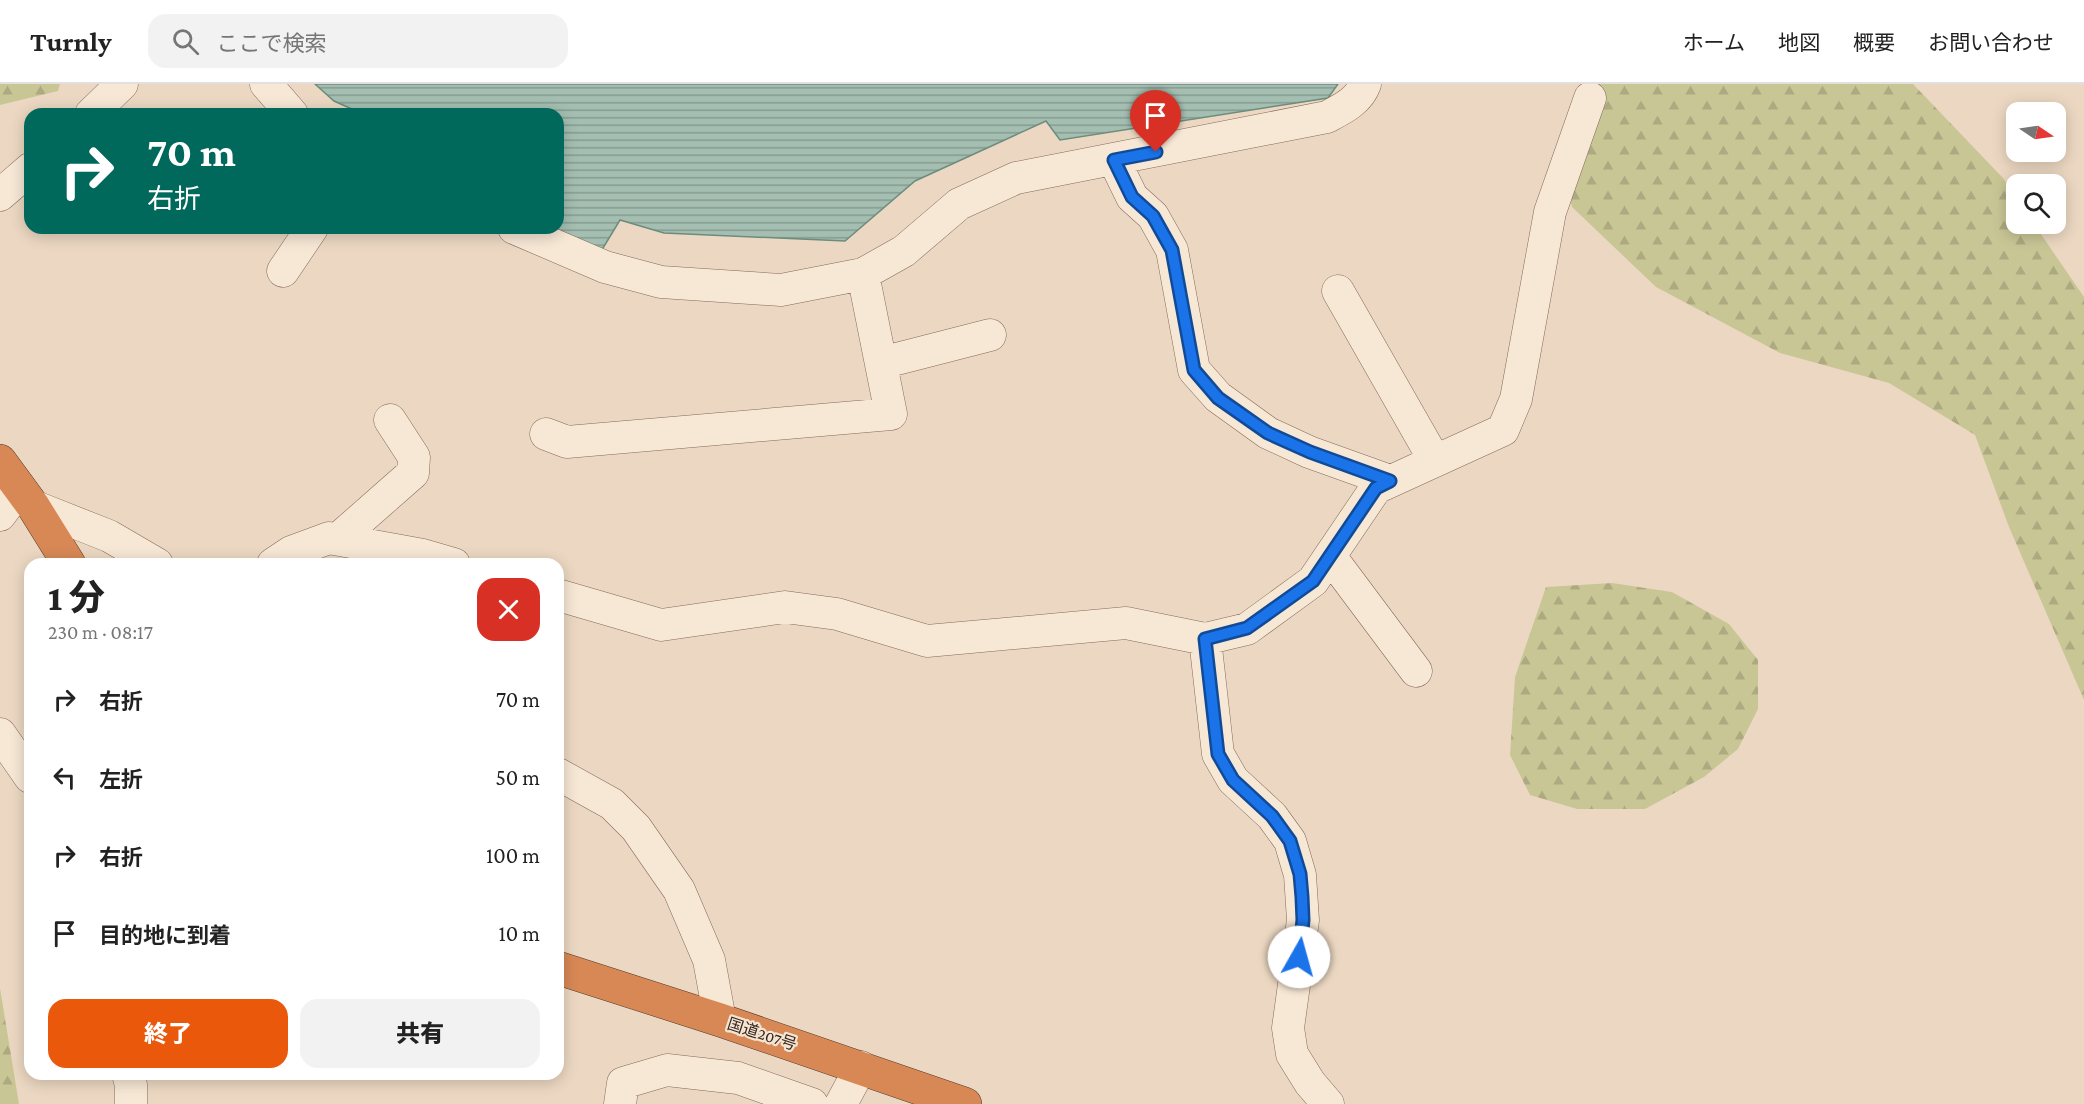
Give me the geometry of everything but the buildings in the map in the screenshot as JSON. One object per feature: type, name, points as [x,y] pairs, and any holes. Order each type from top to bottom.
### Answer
[{"type":"highway","points":[[0,461],[27,497],[65,558]]},
{"type":"highway","name":"国道207号","points":[[564,970],[861,1067],[965,1104]]},
{"type":"street","points":[[97,108],[122,84]]},
{"type":"street","points":[[266,84],[287,108]]},
{"type":"street","points":[[528,234],[605,267],[661,282],[781,290],[863,274],[904,251],[959,204],[1017,178],[1327,117],[1348,106],[1365,84]]},
{"type":"street","points":[[564,597],[661,625],[785,607],[837,614],[927,641],[1126,623],[1205,639],[1247,628],[1313,581],[1376,488],[1503,430],[1516,399],[1550,212],[1590,98]]},
{"type":"street","points":[[1114,160],[1132,197],[1153,216],[1172,250],[1194,370],[1218,398],[1268,433],[1310,452],[1390,481]]},
{"type":"street","points":[[0,195],[24,174]]},
{"type":"street","points":[[283,271],[308,234]]},
{"type":"street","points":[[546,434],[567,442],[891,414],[863,274]]},
{"type":"street","points":[[1338,291],[1435,461]]},
{"type":"street","points":[[881,363],[990,335]]},
{"type":"street","points":[[338,539],[413,473],[414,457],[390,420]]},
{"type":"street","points":[[0,515],[27,497],[109,536],[147,558]]},
{"type":"street","points":[[282,558],[291,552],[329,538],[433,558]]},
{"type":"street","points":[[1330,556],[1416,671]]},
{"type":"street","points":[[1205,639],[1218,754],[1233,780],[1272,816],[1290,841],[1300,874],[1303,920],[1288,1028],[1292,1054],[1310,1083],[1328,1104]]},
{"type":"street","points":[[0,734],[24,768]]},
{"type":"street","points":[[564,777],[612,804],[636,828],[679,890],[709,960],[720,1020]]},
{"type":"street","points":[[841,1104],[861,1067]]},
{"type":"street","points":[[620,1104],[623,1083],[667,1070],[738,1078],[812,1104]]},
{"type":"street","points":[[130,1080],[131,1104]]},
{"type":"green space","points":[[0,84],[60,84],[58,91],[0,105]]},
{"type":"green space","points":[[1589,84],[1913,84],[2006,183],[2006,234],[2041,234],[2084,297],[2084,700],[2009,527],[1975,435],[1889,383],[1780,353],[1656,287],[1572,207],[1559,161]]},
{"type":"green space","points":[[1612,583],[1672,592],[1729,624],[1758,660],[1758,709],[1738,749],[1704,777],[1645,809],[1577,809],[1530,795],[1510,755],[1515,677],[1546,587]]},
{"type":"green space","points":[[0,988],[19,1104],[0,1104]]},
{"type":"shaded area","points":[[315,84],[1338,84],[1328,98],[1060,140],[1046,121],[915,181],[845,241],[664,233],[620,220],[600,253],[556,234],[564,234],[564,108],[350,108],[334,101]]},
{"type":"route","points":[[1156,152],[1114,160],[1132,197],[1153,216],[1172,250],[1194,370],[1218,398],[1268,433],[1310,452],[1390,481],[1376,488],[1313,581],[1247,628],[1205,639],[1218,754],[1233,780],[1272,816],[1290,841],[1300,874],[1303,920],[1299,957]]}]
